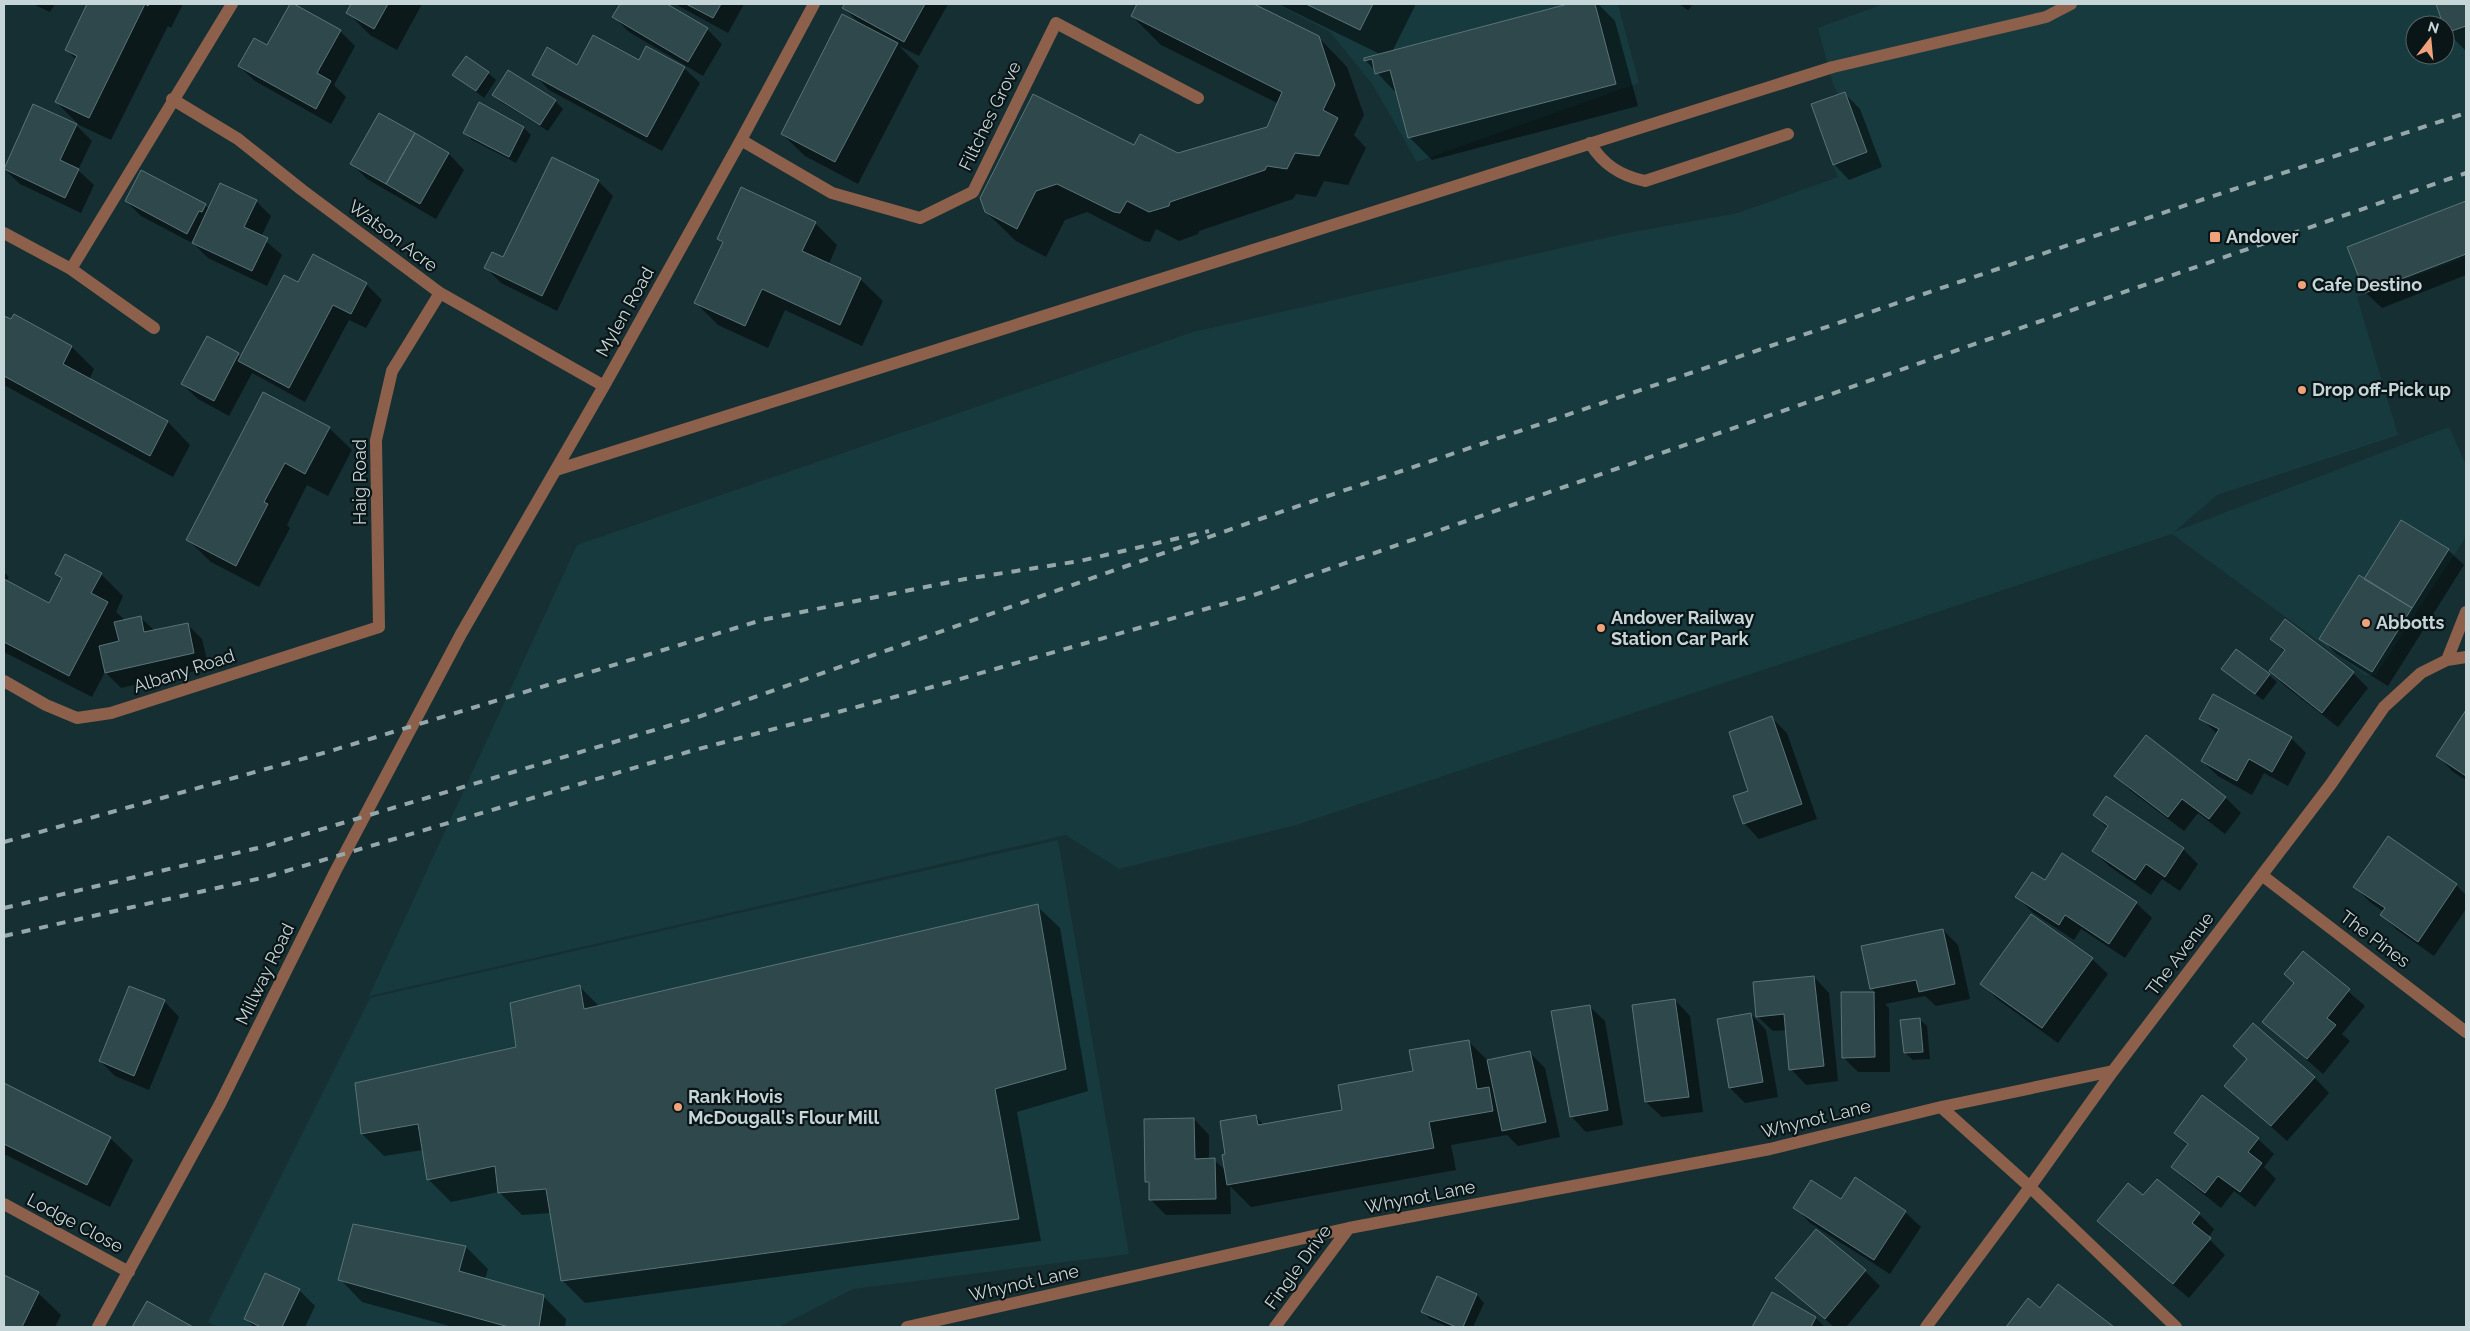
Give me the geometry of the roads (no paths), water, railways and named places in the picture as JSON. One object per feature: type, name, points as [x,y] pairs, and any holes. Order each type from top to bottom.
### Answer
[{"type":"street","points":[[71,268],[172,99],[232,4]]},
{"type":"street","name":"Mylen Road","points":[[460,634],[604,386],[741,140],[814,4]]},
{"type":"street","points":[[556,470],[1833,67],[2046,17],[2071,4]]},
{"type":"street","name":"Filtches Grove","points":[[741,140],[832,193],[920,218],[973,192],[1056,23],[1198,98]]},
{"type":"street","name":"Watson Acre","points":[[172,99],[238,139],[302,190],[440,293],[604,386]]},
{"type":"street","points":[[1590,143],[1598,156],[1612,168],[1630,178],[1645,181],[1788,134]]},
{"type":"street","points":[[4,233],[71,268],[154,328]]},
{"type":"street","name":"Haig Road","points":[[379,627],[376,440],[392,372],[440,293]]},
{"type":"street","points":[[2447,660],[2466,612]]},
{"type":"street","name":"Albany Road","points":[[4,681],[46,705],[77,718],[111,713],[379,627]]},
{"type":"street","name":"Millway Road","points":[[98,1327],[220,1104],[335,872],[460,634]]},
{"type":"street","name":"The Avenue","points":[[1926,1327],[2113,1071],[2330,784],[2384,707],[2421,673],[2447,660],[2466,657]]},
{"type":"street","name":"The Pines","points":[[2262,876],[2466,1032]]},
{"type":"street","name":"Whynot Lane","points":[[907,1327],[1348,1228],[1770,1149],[1940,1107],[2113,1071]]},
{"type":"street","points":[[1940,1107],[2030,1187],[2176,1327]]},
{"type":"street","name":"Lodge Close","points":[[4,1204],[129,1272]]},
{"type":"street","name":"Fingle Drive","points":[[1275,1327],[1348,1228]]},
{"type":"railway","points":[[4,908],[262,847],[698,717],[1260,519],[2204,199],[2466,113]]},
{"type":"railway","points":[[4,936],[266,877],[691,751],[932,687],[1251,596],[2466,173]]},
{"type":"railway","points":[[4,842],[327,752],[762,620],[965,579],[1080,561],[1209,531]]},
{"type":"place","name":"Andover","points":[[2215,237]]},
{"type":"place","name":"Cafe Destino","points":[[2302,285]]},
{"type":"place","name":"Drop off-Pick up","points":[[2302,390]]},
{"type":"place","name":"Abbotts","points":[[2366,623]]},
{"type":"place","name":"Andover Railway Station Car Park","points":[[1601,628]]},
{"type":"place","name":"Rank Hovis McDougall's Flour Mill","points":[[678,1107]]}]
